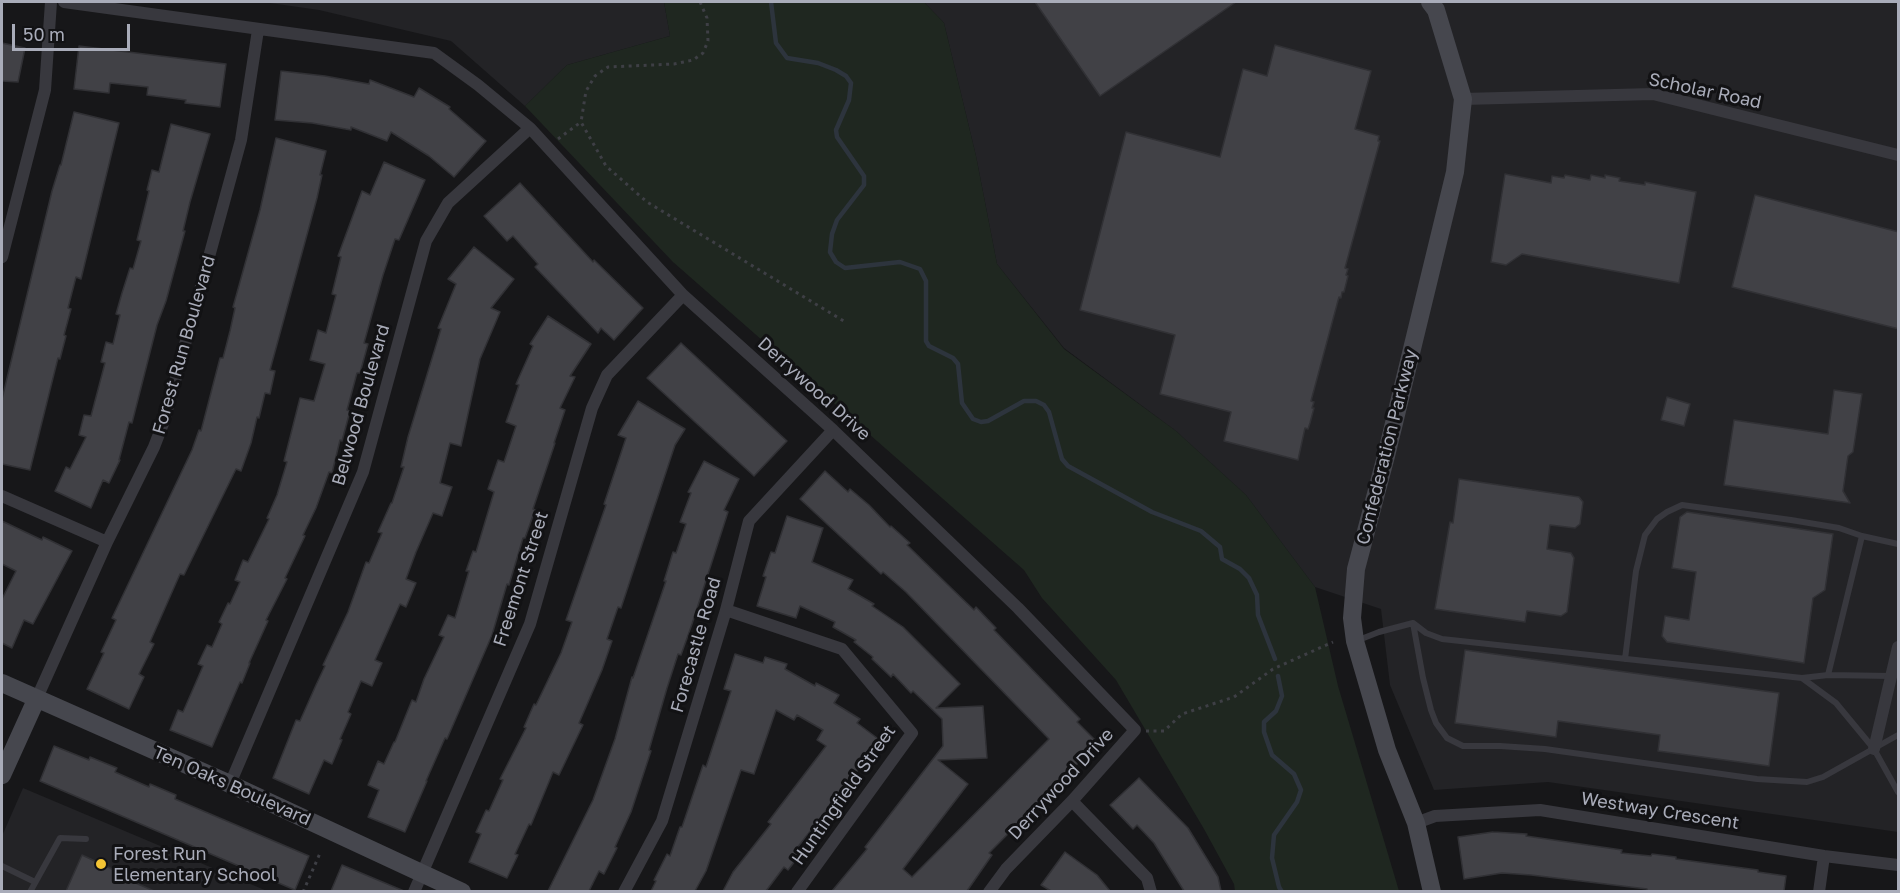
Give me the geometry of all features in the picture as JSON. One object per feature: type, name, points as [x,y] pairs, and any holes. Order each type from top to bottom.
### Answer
[{"type":"street","points":[[2,257],[45,90],[51,2]]},
{"type":"street","name":"Derrywood Drive","points":[[64,2],[434,52],[530,128],[683,295],[833,430],[1018,608],[1136,730],[1006,869],[989,891]]},
{"type":"street","name":"Confederation Parkway","points":[[1430,2],[1436,10],[1464,99],[1455,172],[1356,569],[1352,618],[1355,641],[1387,750],[1416,823],[1432,891]]},
{"type":"street","name":"Forest Run Boulevard","points":[[2,775],[164,421],[241,140],[258,30]]},
{"type":"street","name":"Scholar Road","points":[[1464,99],[1653,94],[1899,155]]},
{"type":"street","name":"Belwood Boulevard","points":[[230,784],[363,472],[426,241],[448,202],[530,128]]},
{"type":"street","name":"Freemont Street","points":[[414,891],[530,624],[592,408],[607,375],[683,295]]},
{"type":"street","name":"Forecastle Road","points":[[624,891],[663,821],[726,610],[749,521],[833,430]]},
{"type":"street","points":[[2,496],[107,542]]},
{"type":"street","name":"Huntingfield Street","points":[[726,610],[842,650],[912,733],[797,891]]},
{"type":"street","points":[[1874,748],[1899,647]]},
{"type":"street","name":"Ten Oaks Boulevard","points":[[2,683],[230,784],[462,891]]},
{"type":"street","points":[[1071,801],[1147,878],[1151,891]]},
{"type":"street","name":"Westway Crescent","points":[[1416,823],[1435,816],[1540,810],[1824,856],[1899,865]]},
{"type":"street","points":[[1819,891],[1824,856]]},
{"type":"lane","points":[[1624,659],[1636,572],[1645,535],[1657,519],[1682,505],[1839,528],[1862,536],[1899,544]]},
{"type":"lane","points":[[1828,675],[1862,536]]},
{"type":"lane","points":[[1355,641],[1413,623]]},
{"type":"lane","points":[[1413,623],[1426,633],[1442,639],[1802,678],[1828,675],[1891,676]]},
{"type":"lane","points":[[1413,623],[1423,678],[1436,723],[1447,738],[1463,746],[1545,749],[1757,779],[1807,782],[1823,777],[1899,735]]},
{"type":"lane","points":[[1802,678],[1836,703],[1874,748],[1899,792]]},
{"type":"lane","points":[[30,891],[60,838],[86,839]]},
{"type":"lane","points":[[2,866],[35,882]]},
{"type":"path","points":[[700,2],[707,18],[708,41],[703,53],[693,60],[674,64],[608,67],[596,76],[586,91],[581,122],[606,166],[646,202],[848,323]]},
{"type":"path","points":[[554,141],[581,122]]},
{"type":"path","points":[[1136,730],[1164,731],[1182,714],[1234,697],[1273,669],[1333,642]]},
{"type":"path","points":[[303,891],[321,850]]},
{"type":"shaded area","points":[[263,2],[664,2],[670,36],[567,65],[525,106],[451,41],[319,10]]},
{"type":"shaded area","points":[[664,2],[924,2],[944,23],[976,156],[997,264],[1064,349],[1176,431],[1246,495],[1315,587],[1338,686],[1399,891],[1235,891],[1234,884],[1204,829],[1116,680],[1042,598],[1024,570],[673,262],[525,106],[567,65],[670,36]]},
{"type":"shaded area","points":[[924,2],[1898,2],[1898,832],[1548,782],[1434,790],[1390,685],[1381,609],[1315,587],[1246,495],[1176,431],[1064,348],[997,264],[976,156],[944,23]]},
{"type":"shaded area","name":"Forest Run Elementary School","points":[[23,788],[267,891],[2,892],[2,836]]},
{"type":"building","points":[[1035,2],[1236,2],[1100,96]]},
{"type":"building","points":[[2,43],[25,48],[18,82],[2,81]]},
{"type":"building","points":[[1275,45],[1371,71],[1355,129],[1379,136],[1378,141],[1380,141],[1345,268],[1348,269],[1346,275],[1348,276],[1344,292],[1341,298],[1339,297],[1311,401],[1314,402],[1312,408],[1314,408],[1308,429],[1305,428],[1298,460],[1224,441],[1231,412],[1160,394],[1175,335],[1080,310],[1126,132],[1220,157],[1243,69],[1267,76]]},
{"type":"building","points":[[79,46],[226,64],[220,107],[147,95],[148,87],[110,83],[109,93],[74,89]]},
{"type":"building","points":[[281,71],[369,84],[370,80],[414,97],[419,88],[450,107],[449,109],[486,141],[454,177],[429,156],[391,132],[387,141],[351,127],[351,130],[312,123],[275,120]]},
{"type":"building","points":[[74,112],[119,123],[81,279],[76,277],[68,308],[71,309],[64,335],[66,336],[60,359],[58,358],[30,470],[2,464],[2,399],[52,191]]},
{"type":"building","points":[[171,124],[210,134],[132,423],[129,422],[120,460],[109,483],[103,480],[91,508],[55,491],[66,467],[70,469],[86,437],[79,435],[84,415],[91,416],[105,363],[101,362],[106,342],[113,344],[120,315],[116,314],[141,241],[137,240],[152,170],[159,172]]},
{"type":"building","points":[[276,138],[326,151],[317,198],[270,370],[275,371],[270,394],[265,393],[241,471],[236,469],[184,575],[180,574],[150,642],[154,644],[139,674],[144,677],[129,709],[87,689],[116,620],[112,618],[192,450],[199,430],[201,431],[220,358],[223,358],[230,331],[235,308],[233,307],[260,210]]},
{"type":"building","points":[[384,162],[425,180],[399,240],[395,239],[383,275],[364,343],[368,344],[360,373],[357,373],[347,410],[350,411],[332,473],[329,472],[303,535],[305,536],[285,578],[287,579],[266,620],[268,621],[242,683],[240,682],[212,747],[170,730],[178,710],[183,712],[203,666],[198,664],[207,645],[212,647],[222,624],[219,622],[240,582],[235,580],[243,560],[248,562],[269,519],[267,518],[287,462],[284,461],[300,398],[314,401],[325,364],[310,360],[318,330],[326,333],[336,295],[332,294],[341,257],[338,256],[362,191],[370,195]]},
{"type":"building","points":[[1505,174],[1551,183],[1552,176],[1564,178],[1565,175],[1590,180],[1591,175],[1605,178],[1605,175],[1620,178],[1619,181],[1645,185],[1645,182],[1696,192],[1679,283],[1522,254],[1506,265],[1491,262]]},
{"type":"building","points":[[520,183],[593,262],[594,260],[643,308],[614,340],[601,328],[598,333],[535,267],[538,264],[513,236],[507,241],[484,216]]},
{"type":"building","points":[[1755,195],[1899,232],[1899,329],[1732,287]]},
{"type":"building","points":[[474,247],[514,279],[491,308],[500,312],[480,359],[461,446],[450,443],[440,483],[452,487],[442,516],[433,513],[416,552],[406,579],[416,583],[406,607],[400,604],[375,660],[382,663],[372,686],[361,681],[348,712],[351,714],[332,764],[324,760],[309,794],[273,778],[296,720],[300,721],[325,666],[323,665],[348,612],[366,562],[369,563],[382,533],[378,532],[392,503],[404,467],[401,467],[408,437],[441,329],[438,328],[456,284],[448,279]]},
{"type":"building","points":[[548,316],[591,344],[570,376],[575,377],[560,408],[565,410],[533,509],[535,510],[525,538],[523,538],[509,585],[507,584],[492,635],[405,832],[368,817],[379,790],[368,785],[378,761],[384,764],[412,700],[416,702],[444,637],[439,635],[448,615],[455,618],[469,571],[466,571],[473,551],[476,552],[494,492],[488,489],[498,460],[504,462],[516,426],[506,422],[519,385],[516,384],[533,346],[530,344]]},
{"type":"building","points":[[681,343],[787,441],[754,476],[647,378]]},
{"type":"building","points":[[1834,390],[1862,394],[1853,452],[1848,456],[1843,491],[1850,503],[1724,485],[1734,420],[1828,434]]},
{"type":"building","points":[[1667,397],[1690,404],[1684,426],[1661,420]]},
{"type":"building","points":[[638,401],[685,429],[675,445],[621,608],[618,607],[607,639],[612,641],[579,723],[583,725],[559,775],[553,772],[531,825],[529,824],[515,854],[518,855],[507,878],[469,862],[481,834],[476,832],[486,810],[489,811],[503,780],[500,779],[526,728],[524,727],[534,704],[536,705],[561,653],[572,622],[566,620],[606,505],[604,504],[626,438],[618,435]]},
{"type":"building","points":[[704,461],[739,479],[724,510],[728,512],[692,624],[681,655],[678,654],[667,688],[649,750],[651,751],[631,812],[604,874],[599,871],[589,891],[548,891],[593,800],[615,739],[632,677],[666,581],[664,581],[673,552],[676,553],[686,524],[680,522],[691,493],[688,492]]},
{"type":"building","points":[[825,471],[848,492],[850,489],[869,505],[890,527],[910,543],[907,545],[974,610],[976,607],[996,628],[994,630],[1080,719],[1077,722],[1098,743],[989,853],[992,855],[967,891],[832,891],[867,849],[865,847],[943,746],[942,719],[913,691],[911,693],[893,674],[891,677],[872,659],[873,657],[854,642],[856,640],[833,627],[835,622],[800,606],[796,618],[757,606],[771,552],[775,553],[787,516],[823,528],[812,562],[853,580],[848,589],[874,604],[872,606],[903,627],[960,684],[936,708],[983,706],[987,758],[938,760],[968,784],[903,869],[912,877],[1049,739],[906,592],[883,572],[881,574],[800,499]]},
{"type":"building","points":[[1459,479],[1579,497],[1583,502],[1580,524],[1575,528],[1550,525],[1547,549],[1571,553],[1574,558],[1567,612],[1561,616],[1527,611],[1525,622],[1435,609],[1450,522],[1453,523]]},
{"type":"building","points":[[1687,512],[1833,534],[1825,590],[1813,598],[1804,663],[1667,642],[1662,636],[1665,616],[1689,620],[1696,572],[1672,568],[1680,517]]},
{"type":"building","points":[[2,521],[72,551],[33,624],[24,620],[12,648],[2,643],[2,599],[16,571],[2,564]]},
{"type":"building","points":[[1465,650],[1779,693],[1769,766],[1658,751],[1660,735],[1558,721],[1556,737],[1455,723]]},
{"type":"building","points":[[735,654],[763,663],[765,657],[787,664],[785,669],[815,686],[816,683],[839,695],[834,703],[860,719],[857,723],[881,741],[797,848],[802,852],[788,870],[784,867],[766,891],[723,891],[733,872],[771,824],[768,822],[826,746],[817,740],[823,730],[797,715],[794,720],[776,710],[754,774],[741,770],[706,871],[695,891],[651,891],[656,881],[654,880],[667,854],[670,856],[680,827],[682,827],[703,765],[706,767],[731,691],[724,689]]},
{"type":"building","points":[[54,746],[117,768],[115,772],[149,787],[150,784],[176,795],[175,799],[309,856],[295,890],[40,781]]},
{"type":"building","points":[[1139,778],[1188,828],[1218,877],[1221,891],[1184,891],[1154,843],[1137,825],[1133,829],[1110,805]]},
{"type":"building","points":[[1493,832],[1527,834],[1526,836],[1622,850],[1621,853],[1651,856],[1652,854],[1758,870],[1758,872],[1786,876],[1784,891],[1647,891],[1647,889],[1502,873],[1464,879],[1458,837]]},
{"type":"building","points":[[1065,852],[1097,875],[1110,891],[1051,891],[1041,885]]},
{"type":"building","points":[[82,855],[123,874],[122,877],[154,891],[66,891]]},
{"type":"building","points":[[342,865],[404,891],[331,891]]},
{"type":"waterway","points":[[771,2],[776,43],[787,58],[818,63],[836,70],[846,76],[851,83],[849,100],[836,130],[837,137],[864,176],[864,185],[837,220],[832,234],[830,252],[836,262],[845,268],[900,262],[920,269],[926,281],[926,341],[929,346],[953,358],[958,364],[962,403],[973,419],[981,422],[988,421],[1024,401],[1036,401],[1044,405],[1049,412],[1062,459],[1068,466],[1152,512],[1201,531],[1220,547],[1222,559],[1240,569],[1249,578],[1257,595],[1258,615],[1275,659]]},
{"type":"waterway","points":[[1278,676],[1282,696],[1276,711],[1264,722],[1264,732],[1272,755],[1294,774],[1301,790],[1297,802],[1274,835],[1272,858],[1282,892]]},
{"type":"place","name":"Forest Run Elementary School","points":[[101,864]]}]
